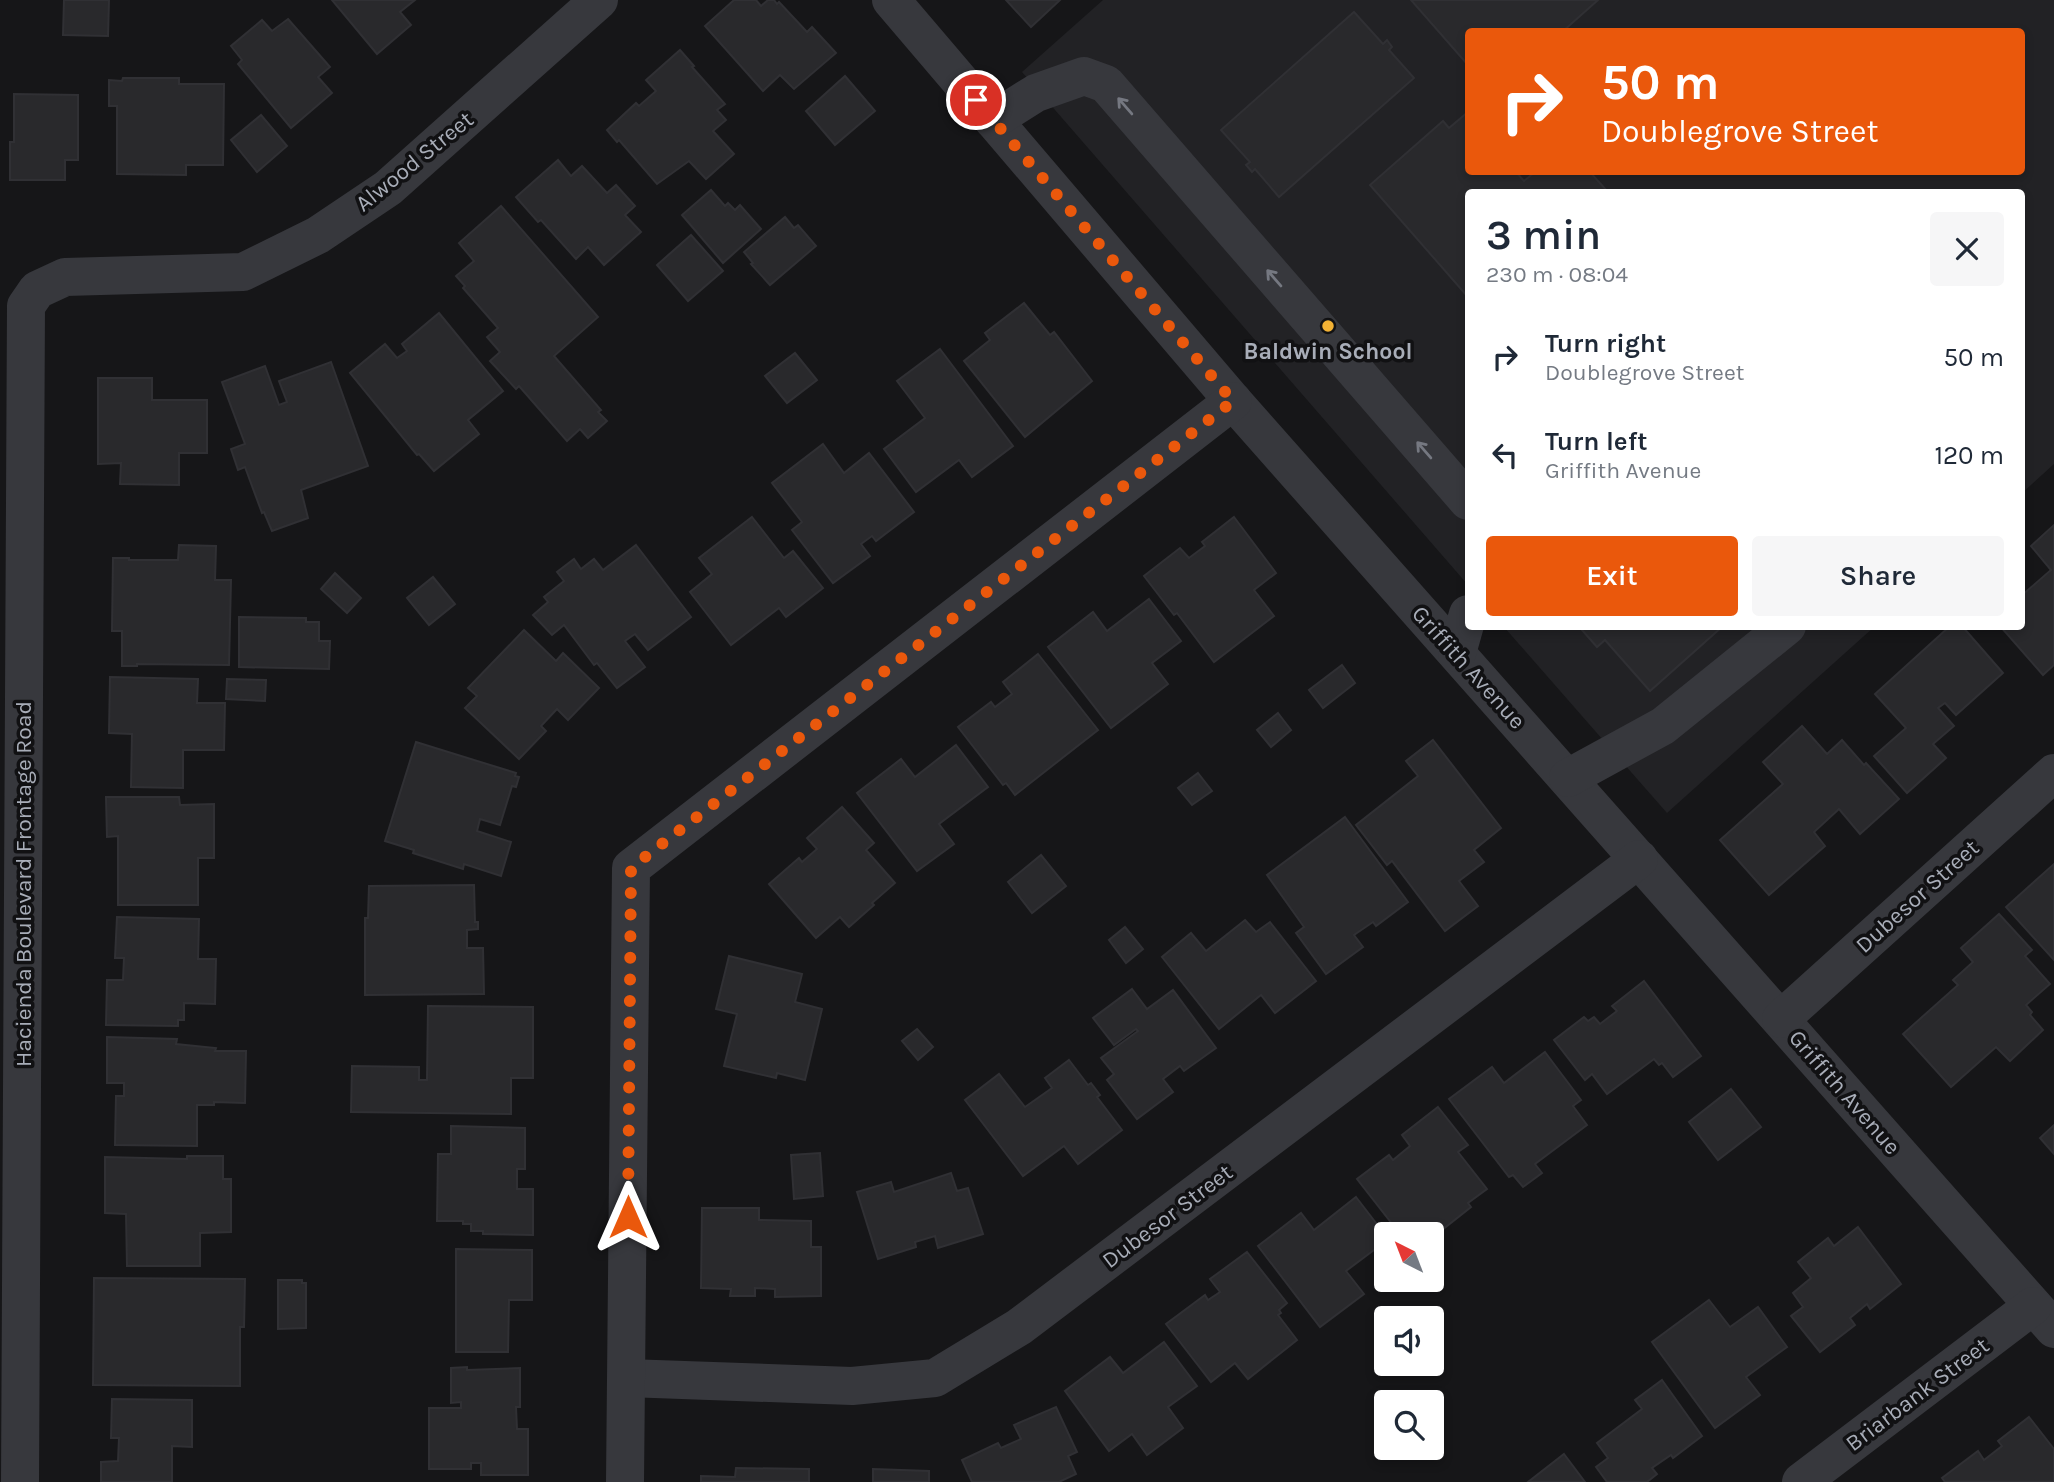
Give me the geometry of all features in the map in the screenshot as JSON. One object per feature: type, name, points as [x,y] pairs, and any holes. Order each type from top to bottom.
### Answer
[{"type":"street","name":"Alwood Street","points":[[37,290],[65,277],[243,272],[318,235],[388,188],[600,0]]},
{"type":"street","name":"Griffith Avenue","points":[[891,0],[1233,401],[2043,1318]]},
{"type":"street","points":[[993,120],[1037,93],[1084,76],[1106,84],[1465,499]]},
{"type":"street","name":"Hacienda Boulevard Frontage Road","points":[[20,1482],[26,306],[37,290]]},
{"type":"street","points":[[625,1482],[631,868],[1233,401]]},
{"type":"street","points":[[1457,653],[1465,625]]},
{"type":"street","points":[[1568,778],[1663,726],[1782,630]]},
{"type":"street","name":"Dubesor Street","points":[[1781,1019],[2054,773]]},
{"type":"street","name":"Dubesor Street","points":[[627,1378],[852,1386],[935,1378],[1030,1319],[1639,859]]},
{"type":"street","name":"Briarbank Street","points":[[1801,1482],[2043,1318]]},
{"type":"shaded area","points":[[1103,0],[2054,0],[2054,464],[2025,490],[2025,189],[1465,189],[1465,582],[1022,72]]},
{"type":"shaded area","points":[[1507,630],[1871,630],[1667,813]]},
{"type":"building","points":[[64,0],[109,0],[108,36],[63,35]]},
{"type":"building","points":[[332,0],[415,0],[400,12],[411,25],[377,54]]},
{"type":"building","points":[[734,0],[756,0],[761,6],[768,0],[774,0],[777,4],[779,2],[807,32],[812,27],[836,53],[794,89],[780,75],[763,91],[705,26]]},
{"type":"building","points":[[1006,0],[1060,0],[1031,27]]},
{"type":"building","points":[[1411,0],[1598,0],[1566,28],[1465,28],[1465,62]]},
{"type":"building","points":[[1354,12],[1383,44],[1387,40],[1392,47],[1389,50],[1414,78],[1279,197],[1255,169],[1252,172],[1246,165],[1250,162],[1221,130]]},
{"type":"building","points":[[288,19],[330,67],[318,77],[332,93],[291,128],[238,64],[242,60],[231,46],[262,20],[272,31]]},
{"type":"building","points":[[680,50],[725,104],[717,110],[726,120],[713,131],[734,154],[706,179],[689,161],[657,184],[607,130],[636,103],[639,106],[656,91],[646,80]]},
{"type":"building","points":[[845,76],[875,111],[835,145],[806,111]]},
{"type":"building","points":[[123,78],[179,78],[179,84],[224,84],[223,165],[186,165],[186,175],[117,174],[117,106],[109,106],[109,80],[122,81]]},
{"type":"building","points":[[14,94],[78,95],[78,160],[65,160],[65,180],[10,180],[10,142],[14,142]]},
{"type":"building","points":[[261,115],[287,146],[257,172],[231,140]]},
{"type":"building","points":[[1465,115],[1465,175],[1519,175],[1524,181],[1531,175],[1593,175],[1605,189],[1465,189],[1465,294],[1370,185],[1443,121],[1449,128]]},
{"type":"building","points":[[558,160],[571,176],[582,166],[607,193],[616,185],[635,206],[625,215],[641,232],[604,265],[588,247],[576,259],[516,197]]},
{"type":"building","points":[[711,190],[725,206],[728,203],[735,210],[740,205],[761,229],[723,263],[682,215]]},
{"type":"building","points":[[501,206],[598,317],[554,356],[601,410],[598,412],[607,421],[588,438],[580,429],[567,441],[519,386],[516,389],[490,361],[500,352],[487,337],[498,328],[456,276],[474,261],[459,243]]},
{"type":"building","points":[[785,217],[794,228],[798,225],[816,246],[770,285],[744,252]]},
{"type":"building","points":[[691,235],[723,271],[688,301],[657,265]]},
{"type":"building","points":[[1024,303],[1050,335],[1054,332],[1092,381],[1025,437],[964,361],[990,340],[985,333]]},
{"type":"building","points":[[439,313],[503,391],[468,420],[479,434],[434,471],[417,455],[350,373],[385,344],[397,358],[407,351],[402,344]]},
{"type":"building","points":[[940,349],[1013,446],[972,477],[959,460],[916,492],[884,449],[925,418],[897,381]]},
{"type":"building","points":[[795,353],[817,380],[787,403],[765,376]]},
{"type":"building","points":[[331,362],[368,466],[301,490],[308,518],[272,531],[264,512],[262,513],[245,467],[238,470],[231,449],[245,444],[222,382],[265,366],[279,405],[287,402],[279,381]]},
{"type":"building","points":[[98,378],[152,378],[152,400],[207,400],[207,453],[179,453],[179,485],[120,484],[121,463],[98,464]]},
{"type":"building","points":[[823,444],[844,473],[869,453],[914,512],[876,541],[872,536],[861,544],[870,556],[833,583],[792,530],[802,522],[772,483]]},
{"type":"building","points":[[752,517],[784,558],[793,551],[823,588],[786,617],[779,608],[731,645],[690,592],[712,574],[699,558]]},
{"type":"building","points":[[1234,517],[1276,573],[1254,590],[1274,616],[1214,662],[1177,613],[1174,615],[1144,576],[1180,548],[1189,558],[1205,546],[1202,542]]},
{"type":"building","points":[[2054,525],[2054,665],[2043,675],[2004,630],[2025,630],[2025,593],[2051,570],[2031,546]]},
{"type":"building","points":[[179,545],[216,546],[215,580],[231,580],[229,665],[122,666],[122,631],[112,631],[113,558],[178,560]]},
{"type":"building","points":[[636,545],[691,617],[648,650],[635,634],[625,641],[645,667],[617,688],[597,663],[594,665],[564,625],[552,635],[533,615],[548,602],[544,597],[564,581],[557,572],[574,559],[581,569],[594,559],[603,570]]},
{"type":"building","points":[[335,573],[361,598],[347,613],[321,589]]},
{"type":"building","points":[[433,577],[455,604],[429,625],[407,598]]},
{"type":"building","points":[[1149,599],[1181,641],[1152,663],[1168,684],[1111,728],[1048,647],[1093,612],[1107,631]]},
{"type":"building","points":[[239,617],[306,618],[306,622],[319,622],[319,641],[330,641],[329,669],[239,667]]},
{"type":"building","points":[[524,630],[556,661],[563,653],[599,688],[568,720],[557,709],[541,726],[546,731],[519,759],[465,708],[477,696],[468,688]]},
{"type":"building","points":[[1582,630],[1719,630],[1650,691],[1605,640],[1597,647]]},
{"type":"building","points":[[1946,630],[1965,630],[2003,673],[1956,715],[1945,703],[1938,708],[1954,726],[1933,744],[1946,758],[1907,793],[1874,756],[1906,728],[1875,694]]},
{"type":"building","points":[[1038,654],[1098,730],[1015,795],[1006,783],[1003,785],[958,727],[991,702],[995,707],[1012,694],[1003,682]]},
{"type":"building","points":[[1342,665],[1355,683],[1323,708],[1309,690]]},
{"type":"building","points":[[110,677],[198,679],[197,703],[225,703],[224,750],[183,750],[183,788],[131,787],[132,734],[109,733]]},
{"type":"building","points":[[227,679],[266,680],[265,701],[226,699]]},
{"type":"building","points":[[1278,713],[1291,730],[1271,747],[1257,730]]},
{"type":"building","points":[[1802,726],[1827,754],[1842,740],[1899,799],[1860,834],[1839,809],[1814,832],[1825,846],[1769,895],[1720,840],[1783,784],[1763,762]]},
{"type":"building","points":[[1433,740],[1501,828],[1474,850],[1484,862],[1459,881],[1478,906],[1445,931],[1392,861],[1387,865],[1356,825],[1418,776],[1406,761]]},
{"type":"building","points":[[416,742],[516,773],[515,776],[519,777],[516,787],[512,786],[500,825],[480,819],[477,831],[511,842],[501,876],[464,864],[463,869],[385,841]]},
{"type":"building","points":[[956,745],[988,787],[939,824],[954,844],[917,871],[857,793],[901,759],[915,777]]},
{"type":"building","points":[[1198,773],[1212,791],[1192,805],[1178,788]]},
{"type":"building","points":[[106,797],[179,797],[180,805],[214,804],[214,858],[198,858],[198,905],[118,905],[118,836],[107,837]]},
{"type":"building","points":[[842,807],[874,843],[866,850],[895,883],[849,927],[840,917],[816,938],[769,884],[799,858],[802,862],[817,849],[807,838]]},
{"type":"building","points":[[1345,817],[1408,902],[1376,926],[1373,922],[1354,935],[1363,947],[1326,974],[1296,933],[1304,927],[1267,875]]},
{"type":"building","points":[[1041,855],[1066,886],[1032,913],[1008,882]]},
{"type":"building","points":[[2054,864],[2054,960],[2006,907]]},
{"type":"building","points":[[474,885],[475,922],[478,922],[478,929],[467,930],[467,948],[483,948],[484,994],[365,995],[365,918],[368,918],[369,886]]},
{"type":"building","points":[[1999,914],[2032,950],[2025,956],[2050,984],[2026,1005],[2032,1012],[2030,1015],[2043,1030],[2010,1061],[1996,1047],[1951,1087],[1903,1034],[1958,985],[1953,980],[1973,962],[1961,948]]},
{"type":"building","points":[[117,917],[199,919],[198,959],[216,959],[215,1004],[184,1003],[184,1020],[178,1020],[178,1026],[106,1025],[107,980],[123,980],[124,958],[115,958]]},
{"type":"building","points":[[1245,920],[1256,932],[1270,922],[1316,981],[1275,1013],[1261,995],[1219,1029],[1162,957],[1191,933],[1206,951]]},
{"type":"building","points":[[1125,927],[1143,949],[1126,963],[1109,940]]},
{"type":"building","points":[[729,956],[802,974],[795,1002],[822,1009],[805,1080],[777,1073],[776,1078],[724,1066],[737,1014],[716,1009]]},
{"type":"building","points":[[1644,981],[1701,1056],[1673,1077],[1662,1063],[1659,1065],[1654,1059],[1607,1094],[1592,1074],[1585,1080],[1554,1040],[1584,1017],[1588,1021],[1594,1017],[1600,1024],[1617,1011],[1612,1006]]},
{"type":"building","points":[[1132,989],[1147,1009],[1173,990],[1216,1048],[1184,1071],[1180,1066],[1163,1079],[1173,1092],[1137,1119],[1107,1080],[1114,1074],[1101,1058],[1138,1031],[1136,1029],[1114,1045],[1093,1018]]},
{"type":"building","points":[[428,1006],[533,1007],[533,1078],[511,1078],[511,1114],[351,1112],[352,1066],[419,1067],[419,1080],[427,1080]]},
{"type":"building","points":[[917,1029],[933,1047],[918,1060],[902,1041]]},
{"type":"building","points":[[107,1037],[177,1039],[176,1044],[216,1048],[215,1051],[246,1051],[245,1103],[214,1102],[214,1105],[197,1105],[197,1146],[115,1145],[116,1096],[124,1096],[124,1083],[107,1083]]},
{"type":"building","points":[[1545,1052],[1581,1100],[1573,1106],[1587,1125],[1535,1164],[1542,1173],[1523,1187],[1513,1175],[1509,1177],[1449,1099],[1492,1067],[1504,1083]]},
{"type":"building","points":[[1069,1060],[1088,1085],[1091,1083],[1100,1095],[1097,1097],[1122,1130],[1078,1164],[1064,1146],[1023,1176],[965,1100],[999,1074],[1025,1107],[1052,1088],[1045,1078]]},
{"type":"building","points":[[1731,1089],[1761,1127],[1718,1160],[1689,1122]]},
{"type":"building","points":[[1438,1107],[1468,1145],[1458,1152],[1487,1189],[1468,1203],[1471,1207],[1444,1228],[1444,1222],[1391,1222],[1357,1179],[1389,1155],[1393,1160],[1410,1146],[1402,1135]]},
{"type":"building","points":[[2054,1125],[2054,1154],[2040,1138]]},
{"type":"building","points":[[451,1126],[525,1128],[525,1169],[517,1169],[517,1189],[533,1189],[533,1235],[483,1234],[483,1231],[471,1231],[471,1224],[463,1224],[463,1221],[437,1221],[438,1154],[451,1154]]},
{"type":"building","points":[[820,1153],[823,1196],[794,1199],[791,1155]]},
{"type":"building","points":[[187,1156],[223,1156],[223,1179],[231,1179],[231,1232],[200,1233],[200,1266],[127,1266],[126,1214],[105,1213],[105,1157],[187,1159]]},
{"type":"building","points":[[951,1173],[957,1191],[968,1188],[983,1234],[938,1248],[935,1236],[915,1242],[916,1247],[878,1259],[857,1192],[891,1182],[894,1192]]},
{"type":"building","points":[[1356,1197],[1375,1222],[1374,1250],[1346,1271],[1364,1294],[1320,1327],[1258,1246],[1301,1213],[1314,1230]]},
{"type":"building","points":[[702,1208],[759,1208],[759,1220],[811,1221],[811,1247],[821,1247],[821,1296],[775,1297],[775,1289],[755,1288],[755,1296],[730,1296],[731,1289],[701,1288]]},
{"type":"building","points":[[1858,1227],[1901,1284],[1870,1309],[1867,1304],[1850,1318],[1855,1325],[1820,1352],[1791,1316],[1803,1307],[1793,1293],[1811,1278],[1798,1262],[1828,1238],[1834,1246]]},
{"type":"building","points":[[456,1249],[532,1250],[532,1300],[509,1300],[508,1352],[456,1352]]},
{"type":"building","points":[[1247,1252],[1287,1303],[1279,1310],[1281,1313],[1278,1315],[1297,1340],[1248,1379],[1235,1363],[1211,1382],[1166,1324],[1205,1295],[1208,1300],[1220,1292],[1210,1279]]},
{"type":"building","points":[[94,1278],[245,1279],[244,1327],[240,1327],[240,1386],[93,1385]]},
{"type":"building","points":[[278,1280],[302,1280],[302,1283],[306,1283],[306,1328],[278,1329]]},
{"type":"building","points":[[1709,1300],[1730,1327],[1758,1307],[1787,1347],[1746,1377],[1760,1395],[1715,1428],[1652,1342]]},
{"type":"building","points":[[1164,1342],[1197,1386],[1168,1407],[1183,1428],[1147,1455],[1132,1434],[1109,1451],[1065,1391],[1110,1357],[1123,1373]]},
{"type":"building","points":[[467,1367],[467,1370],[520,1368],[517,1429],[528,1429],[528,1475],[481,1475],[481,1463],[471,1463],[471,1469],[429,1469],[429,1408],[461,1408],[461,1402],[451,1403],[451,1368]]},
{"type":"building","points":[[1662,1380],[1702,1436],[1673,1458],[1671,1455],[1652,1468],[1657,1474],[1647,1482],[1607,1482],[1596,1467],[1608,1458],[1597,1443],[1642,1409],[1635,1400]]},
{"type":"building","points":[[112,1399],[192,1400],[192,1447],[172,1446],[172,1482],[101,1482],[101,1462],[118,1461],[119,1438],[111,1438]]},
{"type":"building","points":[[1056,1407],[1077,1452],[1068,1456],[1076,1474],[1059,1482],[972,1482],[962,1460],[998,1443],[1001,1448],[1021,1439],[1014,1425]]},
{"type":"building","points":[[2029,1417],[2054,1449],[2054,1482],[1945,1482],[1942,1478],[1978,1451],[1984,1460],[2002,1446],[1998,1441]]},
{"type":"building","points":[[1564,1454],[1585,1482],[1528,1482]]},
{"type":"building","points":[[736,1468],[809,1469],[809,1482],[701,1482],[701,1476],[735,1477]]},
{"type":"building","points":[[873,1469],[929,1471],[929,1482],[873,1482]]},
{"type":"place","name":"Baldwin School","points":[[1328,326]]},
{"type":"route","points":[[628,1217],[631,868],[1233,401],[976,100]]}]
